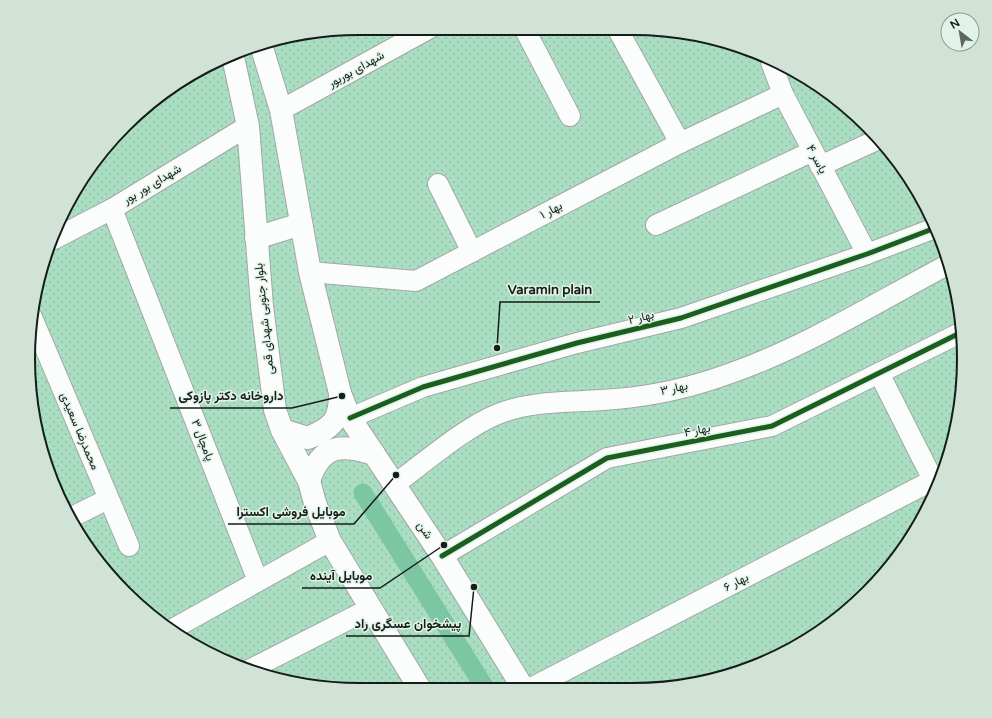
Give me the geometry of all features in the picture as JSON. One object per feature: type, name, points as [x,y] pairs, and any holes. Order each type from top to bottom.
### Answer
[{"type":"main road","points":[[262,50],[281,110],[310,272],[340,393],[340,408],[336,420],[329,428],[308,438],[282,430]]},
{"type":"main road","name":"بلوار جنوبی شهدای قمی","points":[[234,61],[248,126],[262,306],[274,403],[282,430],[309,481],[315,503],[330,541],[416,683]]},
{"type":"main road","points":[[256,238],[301,224]]},
{"type":"main road","name":"شن","points":[[340,393],[350,418],[442,556],[520,683]]},
{"type":"main road","points":[[309,481],[315,465],[324,454],[336,449],[348,448],[374,454]]},
{"type":"street","name":"شهدای بوربور","points":[[281,110],[417,35]]},
{"type":"street","points":[[528,35],[570,116]]},
{"type":"street","points":[[622,35],[680,143]]},
{"type":"street","name":"یاسر ۴","points":[[773,67],[783,94],[867,254]]},
{"type":"street","name":"بهار ۱","points":[[310,272],[416,282],[680,143],[783,94]]},
{"type":"street","name":"شهدای بور بور","points":[[59,237],[112,209],[248,126]]},
{"type":"street","points":[[656,225],[817,159],[873,141]]},
{"type":"street","points":[[438,184],[472,252]]},
{"type":"street","name":"پامچال ۳","points":[[112,209],[258,581]]},
{"type":"street","name":"بهار ۲","points":[[350,418],[423,387],[576,344],[681,318],[867,254],[930,230]]},
{"type":"street","name":"بهار ۳","points":[[395,484],[467,432],[497,414],[530,404],[617,399],[681,388],[731,374],[798,346],[944,267]]},
{"type":"street","name":"محمدرضا سعیدی","points":[[37,329],[129,546]]},
{"type":"street","name":"بهار ۴","points":[[442,556],[607,458],[772,426],[956,335]]},
{"type":"street","points":[[879,373],[935,475]]},
{"type":"street","name":"بهار ۶","points":[[541,683],[933,480]]},
{"type":"street","points":[[75,515],[108,499]]},
{"type":"street","points":[[177,627],[330,541]]},
{"type":"street","points":[[256,666],[371,608]]},
{"type":"green space","points":[[633,35],[696,41],[737,52],[776,68],[795,78],[847,115],[877,145],[914,197],[924,216],[940,255],[951,296],[954,317],[957,359],[956,380],[951,422],[946,443],[940,463],[924,502],[914,521],[890,556],[877,573],[847,603],[795,640],[776,650],[737,666],[696,677],[633,683],[359,683],[296,677],[255,666],[216,650],[197,640],[162,616],[145,603],[115,573],[78,521],[68,502],[52,463],[41,422],[35,359],[38,317],[46,275],[60,235],[78,197],[115,145],[145,115],[162,102],[197,78],[216,68],[255,52],[296,41],[338,36]]},
{"type":"waterway","points":[[363,493],[482,683]]},
{"type":"cycle path","points":[[350,418],[423,387],[577,343],[681,318],[867,254],[930,230]]},
{"type":"cycle path","points":[[442,556],[607,458],[772,426],[956,335]]},
{"type":"place","name":"Varamin plain","points":[[497,348]]},
{"type":"place","name":"داروخانه دکتر پازوکی","points":[[342,396]]},
{"type":"place","name":"موبایل فروشی اکسترا","points":[[396,475]]},
{"type":"place","name":"موبایل آینده","points":[[444,545]]},
{"type":"place","name":"پیشخوان عسگری راد","points":[[474,587]]}]
